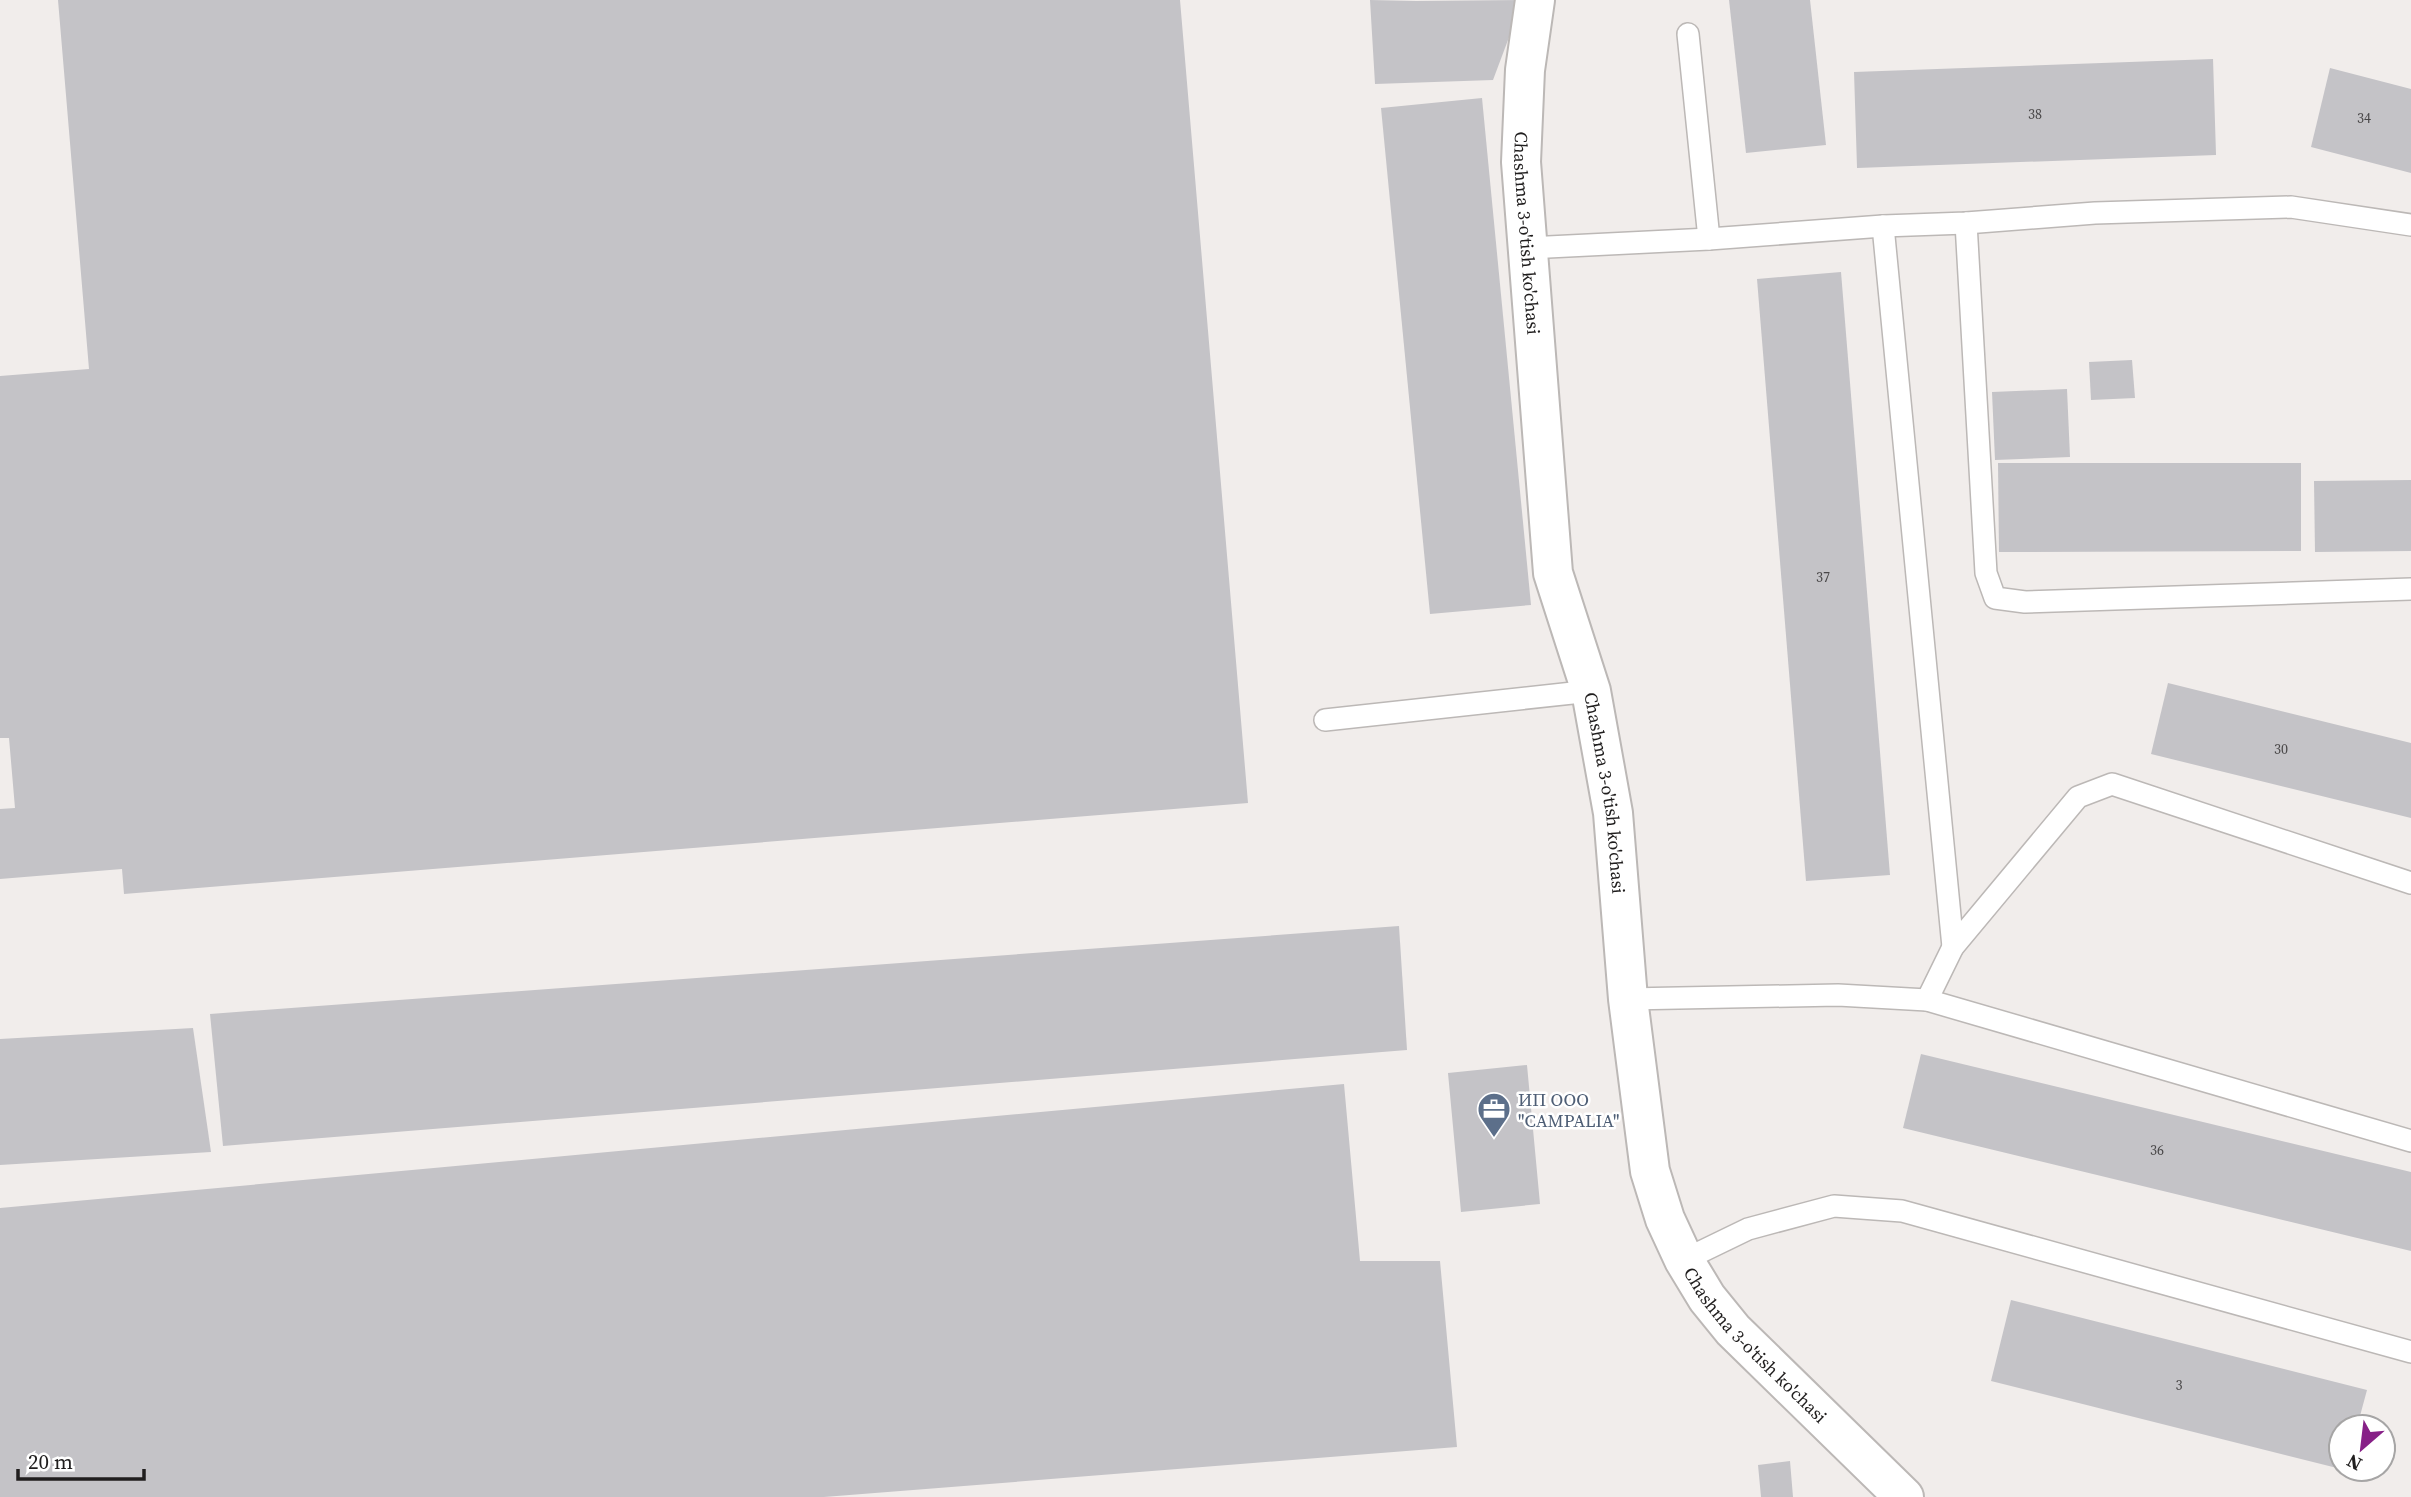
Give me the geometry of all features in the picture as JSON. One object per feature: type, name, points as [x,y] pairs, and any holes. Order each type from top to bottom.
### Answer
[{"type":"street","name":"Chashma 3-o'tish ko'chasi","points":[[1535,0],[1525,70],[1521,162],[1553,573],[1591,691],[1613,813],[1628,999],[1650,1171],[1665,1219],[1684,1260],[1707,1298],[1733,1330],[1904,1497]]},
{"type":"lane","points":[[1688,34],[1709,239]]},
{"type":"lane","points":[[1528,248],[1709,239],[2095,213],[2291,207],[2411,225]]},
{"type":"lane","points":[[1966,223],[1986,573],[1995,598],[2025,602],[2411,589]]},
{"type":"lane","points":[[1883,226],[1954,947]]},
{"type":"lane","points":[[1325,720],[1591,691]]},
{"type":"lane","points":[[1927,1000],[1954,947],[2078,797],[2112,784],[2411,883]]},
{"type":"lane","points":[[1628,999],[1839,995],[1927,1000],[2411,1141]]},
{"type":"lane","points":[[1684,1260],[1748,1229],[1834,1206],[1902,1211],[2411,1352]]},
{"type":"building","points":[[58,0],[1180,0],[1248,803],[124,894],[122,869],[0,879],[0,809],[15,808],[9,738],[0,738],[0,376],[89,369]]},
{"type":"building","points":[[1370,0],[1523,0],[1493,80],[1375,84]]},
{"type":"building","points":[[1729,0],[1810,0],[1826,145],[1746,153]]},
{"type":"building","points":[[2213,59],[2216,155],[1857,168],[1854,72]]},
{"type":"building","points":[[2330,68],[2411,89],[2411,173],[2311,147]]},
{"type":"building","points":[[1482,98],[1531,605],[1430,614],[1381,108]]},
{"type":"building","points":[[1841,272],[1890,875],[1806,881],[1757,279]]},
{"type":"building","points":[[2132,360],[2135,398],[2091,400],[2089,362]]},
{"type":"building","points":[[2067,389],[2070,457],[1995,460],[1992,392]]},
{"type":"building","points":[[1998,463],[2301,463],[2301,551],[1999,552]]},
{"type":"building","points":[[2411,480],[2411,551],[2315,552],[2314,481]]},
{"type":"building","points":[[2168,683],[2411,743],[2411,818],[2151,754]]},
{"type":"building","points":[[1399,926],[1407,1050],[223,1146],[210,1014]]},
{"type":"building","points":[[193,1028],[211,1152],[0,1165],[0,1039]]},
{"type":"building","points":[[1921,1054],[2411,1172],[2411,1251],[1903,1128]]},
{"type":"building","name":"ИП ООО \"CAMPALIA\"","points":[[1527,1065],[1540,1204],[1461,1212],[1448,1073]]},
{"type":"building","points":[[1344,1084],[1360,1261],[1440,1261],[1457,1447],[824,1497],[0,1497],[0,1208]]},
{"type":"building","points":[[2011,1300],[2367,1390],[2361,1413],[2327,1413],[2327,1465],[1991,1381]]},
{"type":"building","points":[[1790,1461],[1793,1497],[1761,1497],[1758,1465]]},
{"type":"place","name":"ИП ООО \"CAMPALIA\"","points":[[1494,1139]]}]
